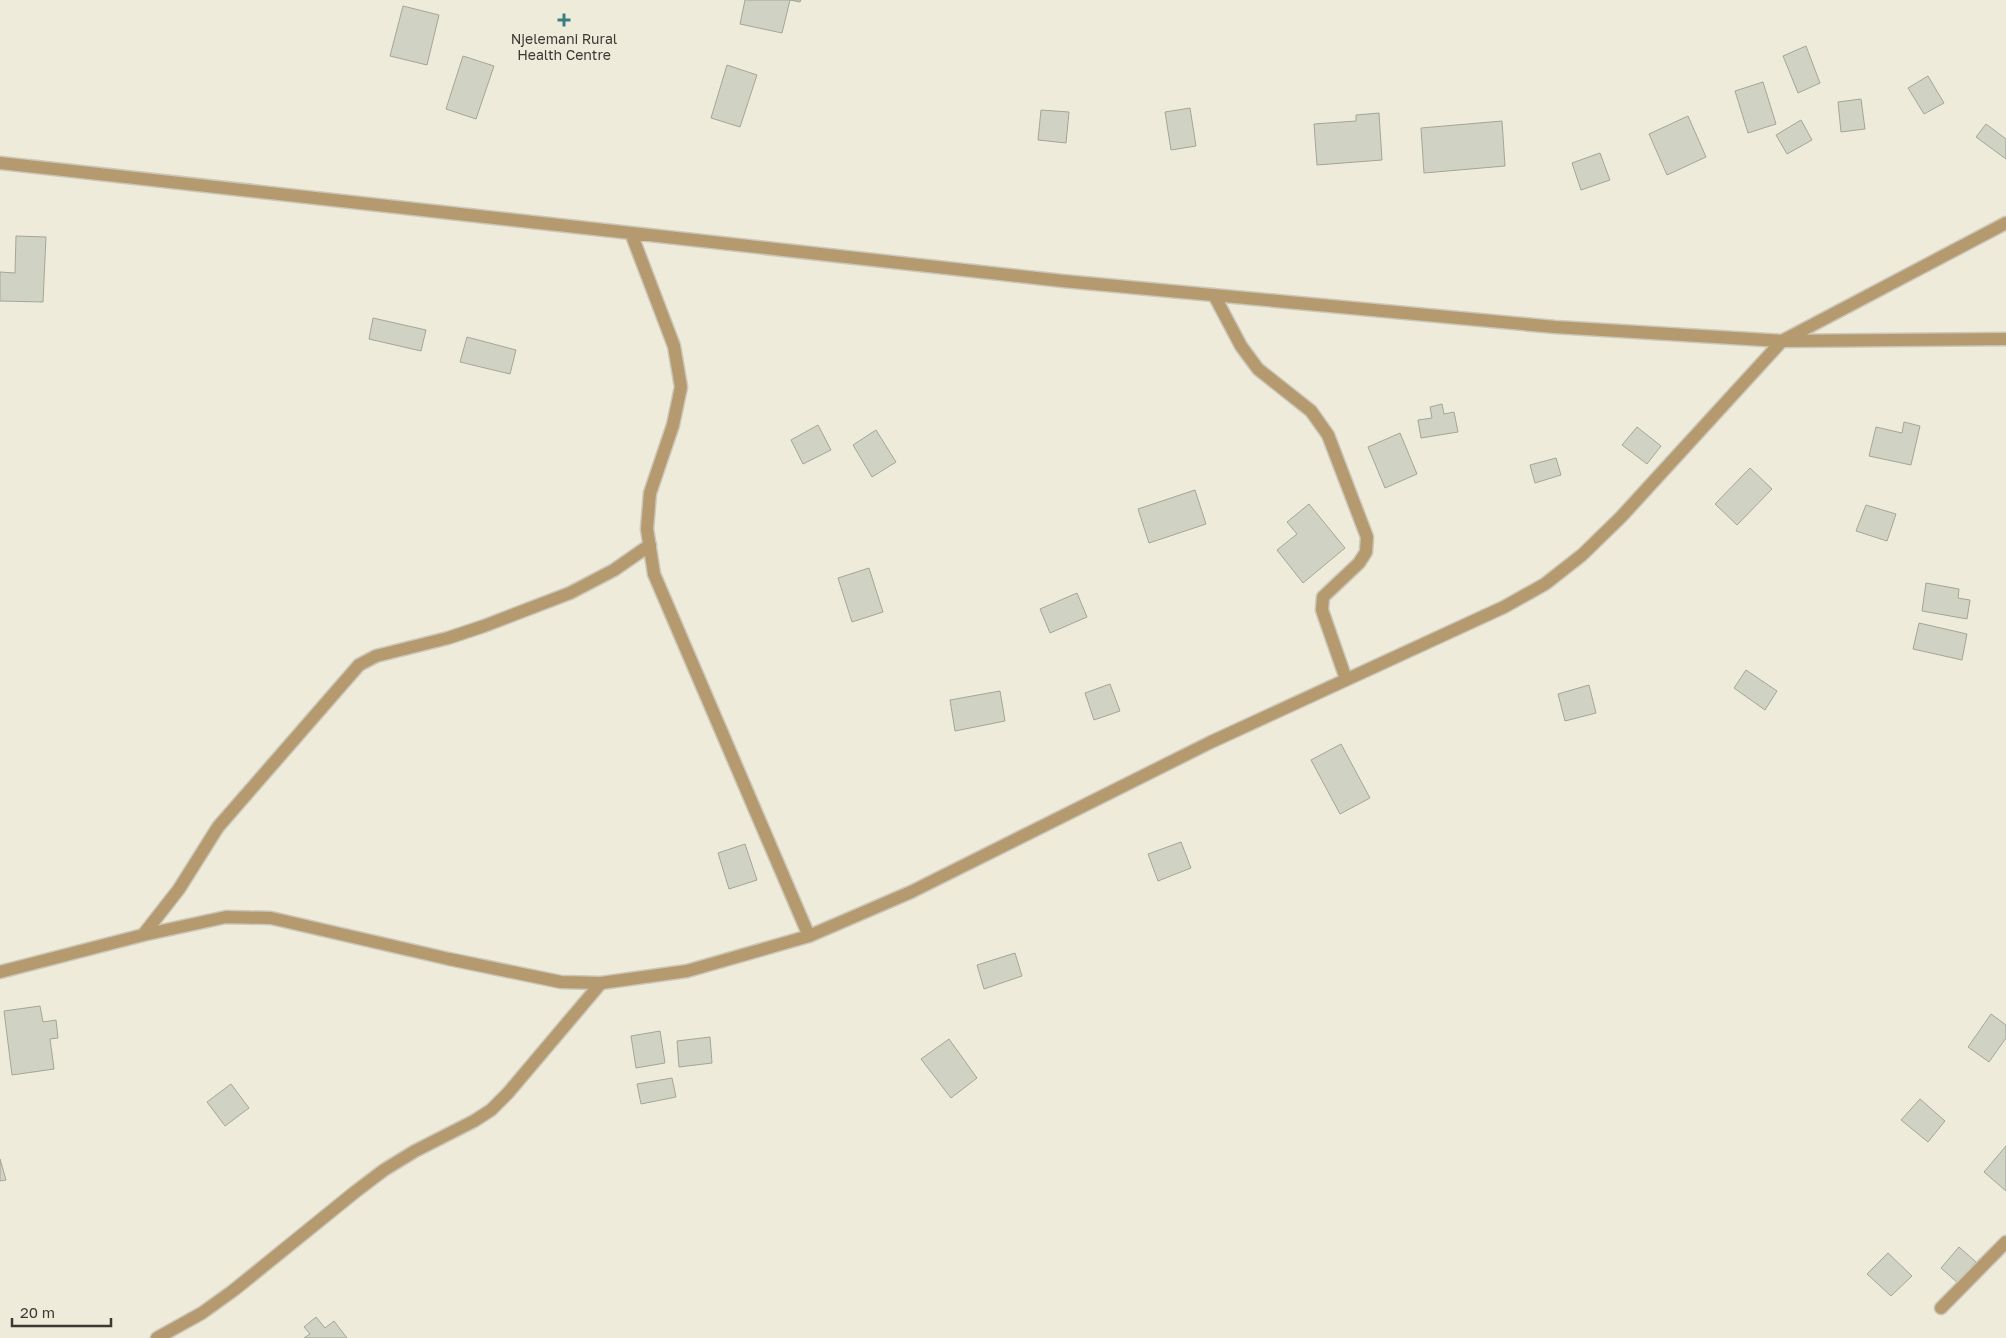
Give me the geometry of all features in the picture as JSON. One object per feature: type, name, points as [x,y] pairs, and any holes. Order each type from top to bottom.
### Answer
[{"type":"street","points":[[0,162],[1063,281],[1555,327],[1782,341],[2006,339]]},
{"type":"street","points":[[0,972],[142,934],[226,916],[271,918],[448,959],[561,982],[601,983],[686,971],[809,936],[911,892],[1211,742],[1504,608],[1545,584],[1582,555],[1620,517],[1782,341],[2006,223]]},
{"type":"street","points":[[631,233],[674,346],[681,387],[673,425],[650,493],[647,529],[654,574],[809,936]]},
{"type":"street","points":[[1214,295],[1240,346],[1258,369],[1311,411],[1328,435],[1367,537],[1366,552],[1359,563],[1323,597],[1322,610],[1346,679]]},
{"type":"street","points":[[142,934],[179,889],[218,827],[359,665],[376,656],[448,638],[484,626],[570,593],[614,570],[650,546]]},
{"type":"street","points":[[157,1338],[202,1313],[234,1290],[384,1170],[491,1110],[508,1093],[601,983]]},
{"type":"street","points":[[1940,1308],[2006,1242]]},
{"type":"building","points":[[745,0],[790,0],[782,33],[740,24]]},
{"type":"building","points":[[403,6],[439,15],[427,65],[390,56]]},
{"type":"building","points":[[1806,46],[1820,83],[1798,93],[1783,56]]},
{"type":"building","points":[[463,56],[494,66],[476,119],[446,109]]},
{"type":"building","points":[[727,65],[757,75],[740,127],[711,118]]},
{"type":"building","points":[[1928,76],[1944,103],[1924,114],[1908,88]]},
{"type":"building","points":[[1763,82],[1776,124],[1748,133],[1735,91]]},
{"type":"building","points":[[1861,99],[1865,129],[1841,132],[1838,102]]},
{"type":"building","points":[[1190,108],[1196,146],[1171,150],[1165,112]]},
{"type":"building","points":[[1041,110],[1069,112],[1066,143],[1038,140]]},
{"type":"building","points":[[1379,113],[1382,160],[1317,165],[1314,124],[1356,121],[1356,115]]},
{"type":"building","points":[[1688,116],[1706,157],[1667,175],[1649,134]]},
{"type":"building","points":[[1801,120],[1812,140],[1787,154],[1776,135]]},
{"type":"building","points":[[1502,121],[1505,166],[1424,173],[1421,128]]},
{"type":"building","points":[[1986,124],[2006,139],[2006,159],[1976,137]]},
{"type":"building","points":[[1600,153],[1610,180],[1581,190],[1572,163]]},
{"type":"building","points":[[16,236],[46,237],[43,302],[0,301],[0,272],[15,273]]},
{"type":"building","points":[[373,318],[426,330],[421,351],[369,339]]},
{"type":"building","points":[[467,337],[516,350],[510,374],[460,362]]},
{"type":"building","points":[[1442,404],[1444,414],[1454,412],[1458,432],[1421,438],[1418,420],[1432,418],[1430,407]]},
{"type":"building","points":[[1904,422],[1920,426],[1911,465],[1869,456],[1876,427],[1902,433]]},
{"type":"building","points":[[818,425],[831,450],[803,464],[791,440]]},
{"type":"building","points":[[1637,427],[1661,446],[1647,464],[1622,445]]},
{"type":"building","points":[[876,430],[896,462],[872,477],[853,445]]},
{"type":"building","points":[[1400,433],[1417,474],[1385,488],[1368,447]]},
{"type":"building","points":[[1556,458],[1561,475],[1535,483],[1530,465]]},
{"type":"building","points":[[1750,468],[1772,489],[1737,525],[1715,504]]},
{"type":"building","points":[[1195,490],[1206,524],[1149,543],[1138,509]]},
{"type":"building","points":[[1309,504],[1345,548],[1303,583],[1277,550],[1297,534],[1287,522]]},
{"type":"building","points":[[1866,505],[1896,514],[1887,541],[1856,531]]},
{"type":"building","points":[[869,568],[883,612],[852,622],[838,578]]},
{"type":"building","points":[[1926,583],[1959,589],[1958,598],[1970,600],[1967,619],[1922,611]]},
{"type":"building","points":[[1077,593],[1087,617],[1050,633],[1040,609]]},
{"type":"building","points":[[1919,623],[1967,634],[1962,660],[1913,649]]},
{"type":"building","points":[[1746,670],[1777,691],[1765,710],[1734,688]]},
{"type":"building","points":[[1110,684],[1120,711],[1094,720],[1085,693]]},
{"type":"building","points":[[1589,685],[1596,713],[1565,721],[1558,694]]},
{"type":"building","points":[[1000,691],[1005,721],[955,731],[950,700]]},
{"type":"building","points":[[1341,744],[1370,798],[1340,814],[1311,760]]},
{"type":"building","points":[[1181,842],[1191,868],[1158,881],[1148,854]]},
{"type":"building","points":[[745,844],[757,880],[729,889],[718,853]]},
{"type":"building","points":[[1015,953],[1022,976],[984,989],[977,965]]},
{"type":"building","points":[[40,1006],[43,1022],[56,1020],[58,1038],[50,1039],[54,1069],[12,1075],[4,1011]]},
{"type":"building","points":[[1991,1014],[2006,1025],[2006,1038],[1989,1062],[1968,1047]]},
{"type":"building","points":[[660,1031],[665,1063],[636,1068],[631,1036]]},
{"type":"building","points":[[710,1037],[712,1063],[679,1067],[677,1041]]},
{"type":"building","points":[[949,1039],[977,1078],[951,1098],[921,1059]]},
{"type":"building","points":[[672,1078],[676,1097],[641,1104],[637,1084]]},
{"type":"building","points":[[231,1084],[249,1108],[225,1126],[207,1102]]},
{"type":"building","points":[[1920,1099],[1945,1121],[1928,1142],[1901,1120]]},
{"type":"building","points":[[2006,1146],[2006,1191],[1984,1172]]},
{"type":"building","points":[[0,1159],[6,1180],[0,1181]]},
{"type":"building","points":[[1959,1247],[1976,1262],[1958,1283],[1941,1268]]},
{"type":"building","points":[[1888,1253],[1912,1276],[1891,1296],[1867,1274]]},
{"type":"building","points":[[316,1317],[325,1328],[334,1321],[347,1338],[304,1338],[310,1334],[304,1327]]},
{"type":"place","name":"Njelemani Rural Health Centre","points":[[564,20]]}]
